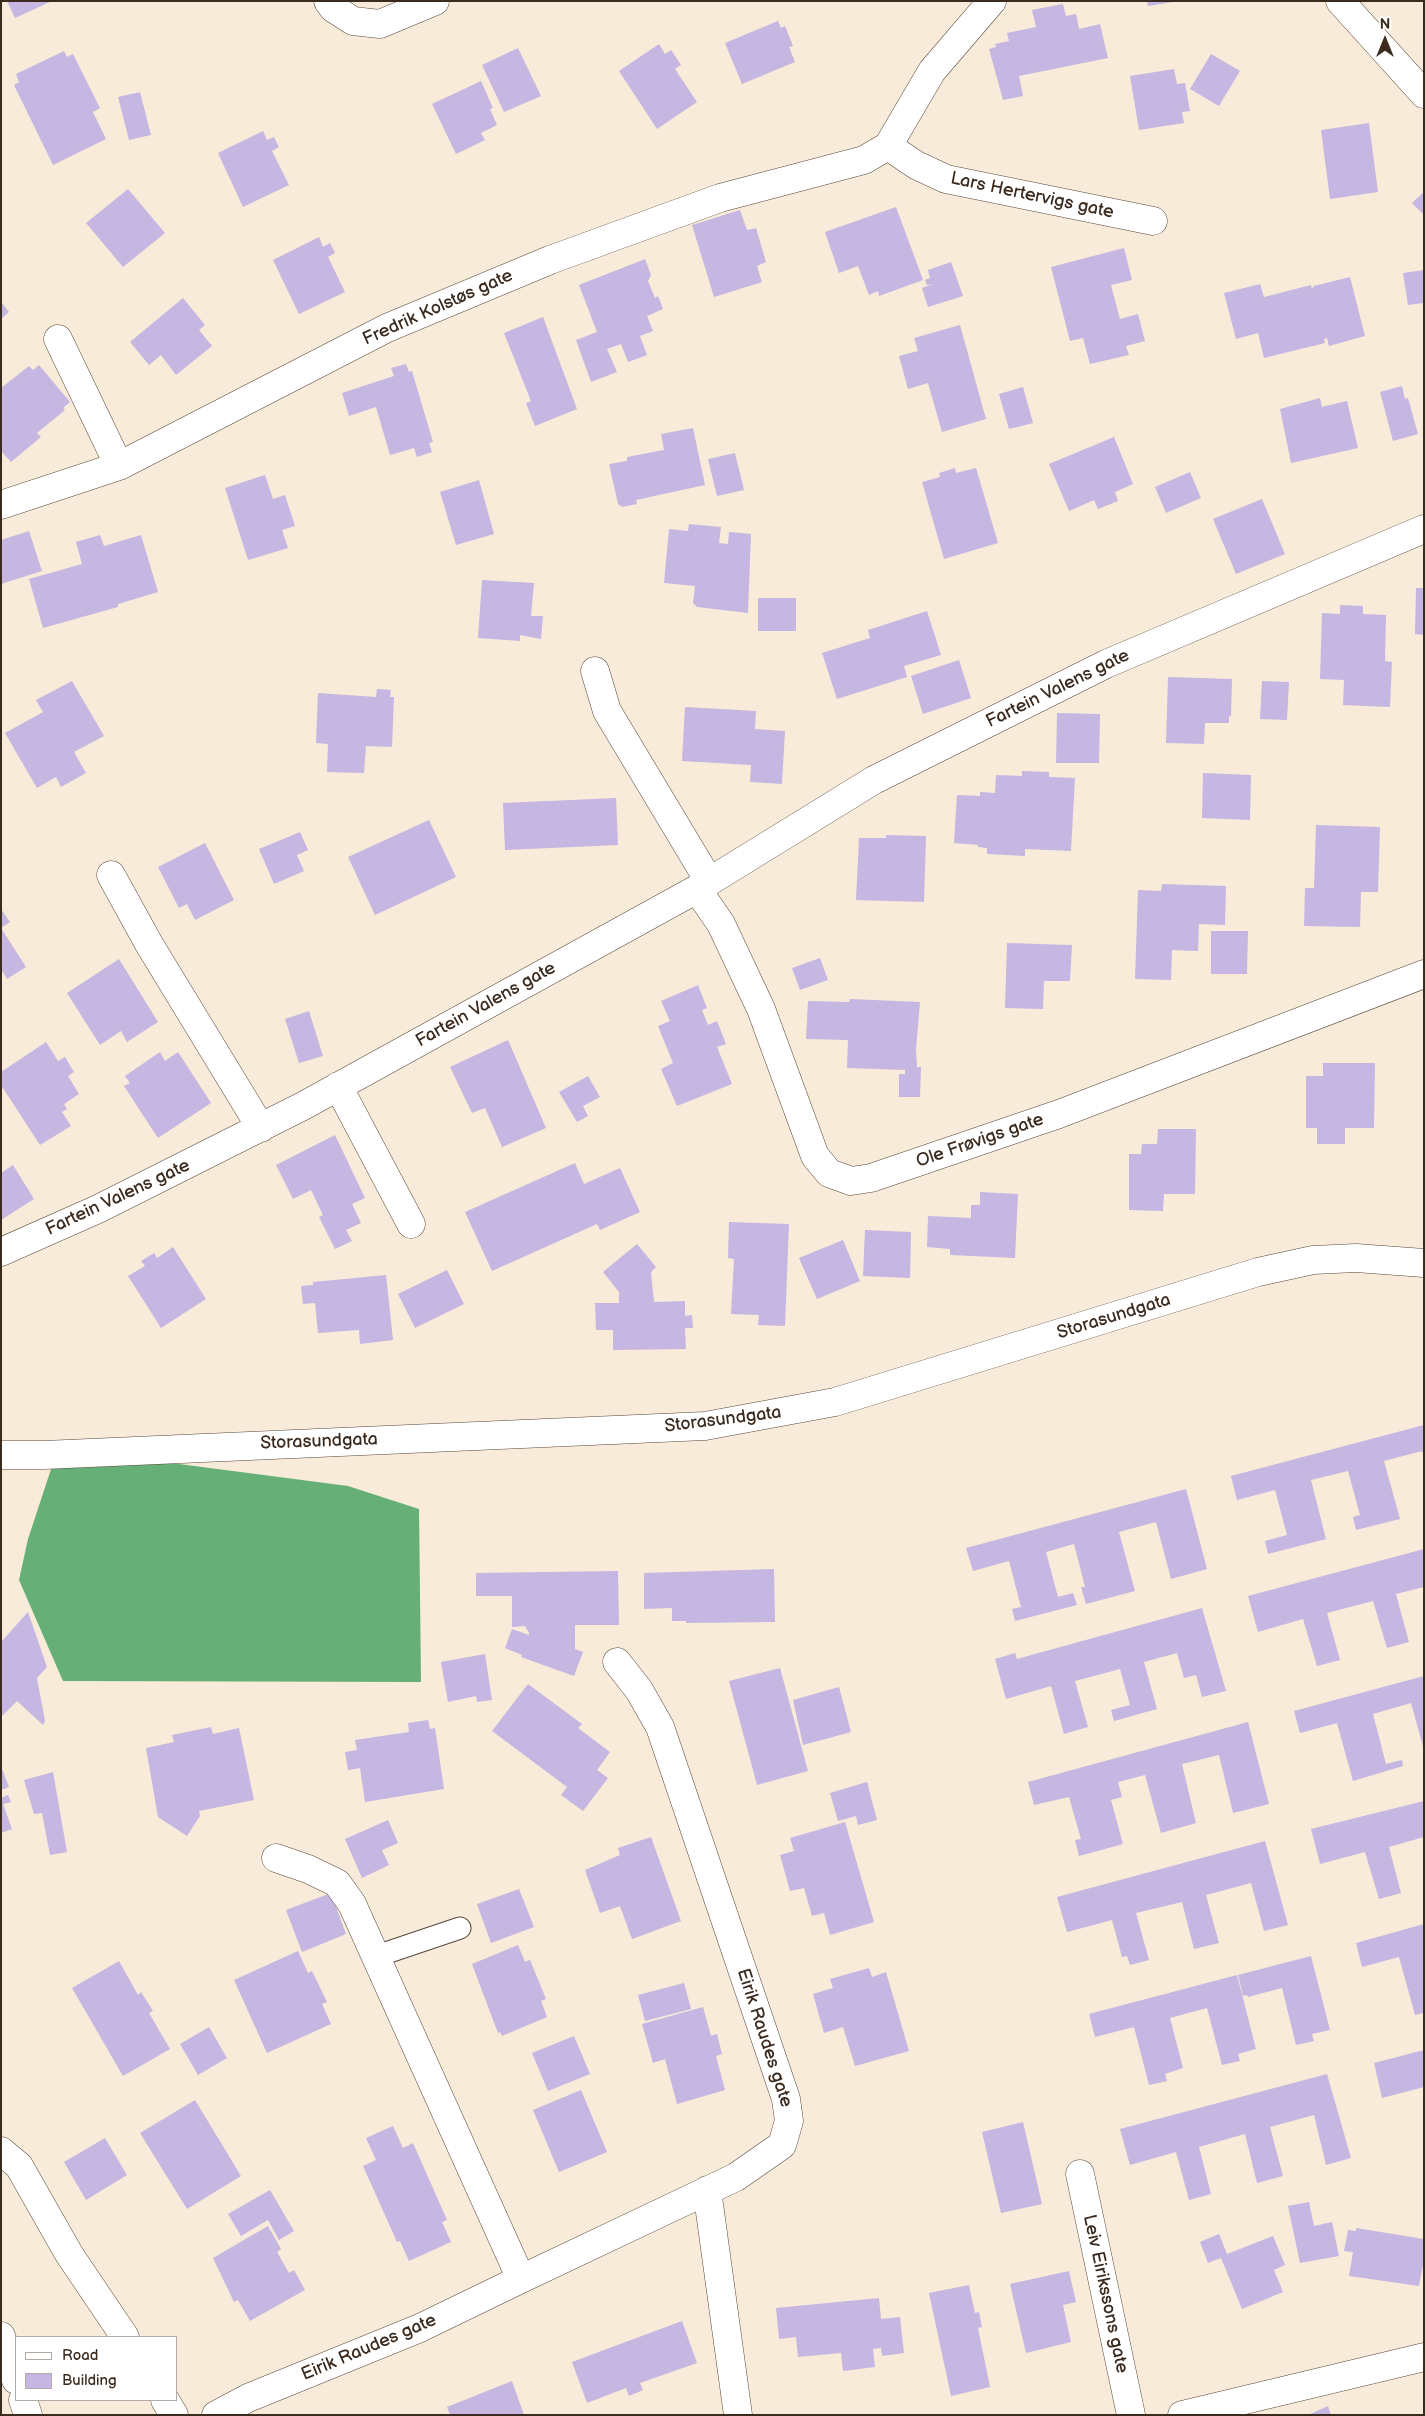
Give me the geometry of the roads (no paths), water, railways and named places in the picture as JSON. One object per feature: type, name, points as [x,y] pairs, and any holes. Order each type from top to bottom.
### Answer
[{"type":"street","points":[[328,1],[333,8],[353,20],[380,24],[435,1]]},
{"type":"street","points":[[888,146],[932,70],[992,1]]},
{"type":"street","points":[[1340,1],[1424,94]]},
{"type":"street","name":"Lars Hertervigs gate","points":[[888,146],[916,165],[946,179],[1153,221]]},
{"type":"street","name":"Fredrik Kolstøs gate","points":[[1,505],[119,466],[387,328],[550,260],[720,198],[864,160],[888,146]]},
{"type":"street","points":[[58,339],[119,466]]},
{"type":"street","name":"Fartein Valens gate","points":[[1,1252],[98,1209],[262,1128],[703,885],[874,780],[1106,664],[1424,529]]},
{"type":"street","points":[[595,671],[607,711],[703,885]]},
{"type":"street","points":[[111,875],[149,944],[262,1128]]},
{"type":"street","name":"Ole Frøvigs gate","points":[[703,885],[761,1009],[815,1156],[829,1173],[851,1181],[871,1178],[1059,1114],[1424,974]]},
{"type":"street","points":[[338,1086],[411,1224]]},
{"type":"street","name":"Storasundgata","points":[[1,1455],[44,1455],[706,1426],[835,1402],[1268,1270],[1313,1260],[1356,1258],[1424,1263]]},
{"type":"street","name":"Eirik Raudes gate","points":[[216,2415],[248,2398],[420,2328],[736,2177],[782,2145],[789,2121],[786,2099],[660,1727],[640,1690],[617,1662]]},
{"type":"street","points":[[276,1858],[308,1869],[337,1883],[352,1904],[521,2279]]},
{"type":"street","points":[[1,2151],[18,2166],[69,2254],[124,2336]]},
{"type":"street","name":"Leiv Eirikssons gate","points":[[1080,2174],[1131,2415]]},
{"type":"street","points":[[707,2190],[738,2415]]},
{"type":"street","points":[[1,2336],[15,2377]]},
{"type":"street","points":[[1182,2415],[1424,2356]]},
{"type":"street","points":[[23,2401],[28,2415]]},
{"type":"street","points":[[166,2401],[174,2415]]},
{"type":"lane","points":[[377,1956],[460,1928]]}]
